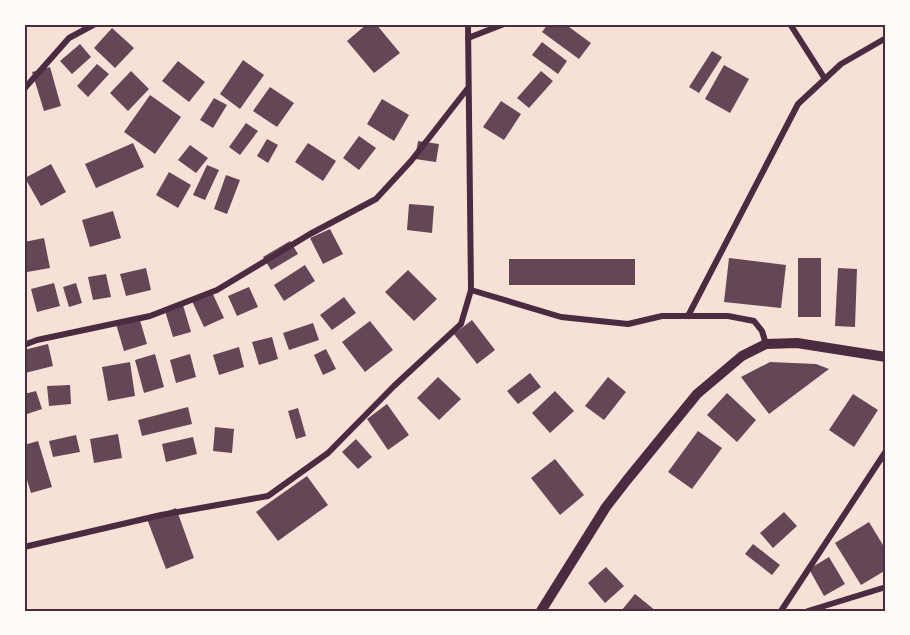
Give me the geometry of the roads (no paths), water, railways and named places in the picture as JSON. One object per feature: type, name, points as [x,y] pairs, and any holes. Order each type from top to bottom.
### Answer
[{"type":"street","points":[[24,89],[69,38],[95,24]]},
{"type":"street","points":[[24,547],[161,515],[268,496],[328,453],[394,386],[461,324],[471,290],[468,24]]},
{"type":"street","points":[[468,38],[504,24]]},
{"type":"street","points":[[790,24],[825,80]]},
{"type":"street","points":[[688,316],[798,104],[842,64],[886,38]]},
{"type":"street","points":[[24,345],[48,337],[150,316],[217,290],[310,234],[376,199],[411,161],[469,87]]},
{"type":"street","points":[[471,290],[561,317],[628,324],[662,316],[728,316],[754,321],[762,331],[766,344]]},
{"type":"street","points":[[541,611],[606,507],[698,394],[742,356],[766,344],[797,343],[886,357]]},
{"type":"street","points":[[782,611],[886,451]]},
{"type":"street","points":[[808,611],[886,587]]}]
